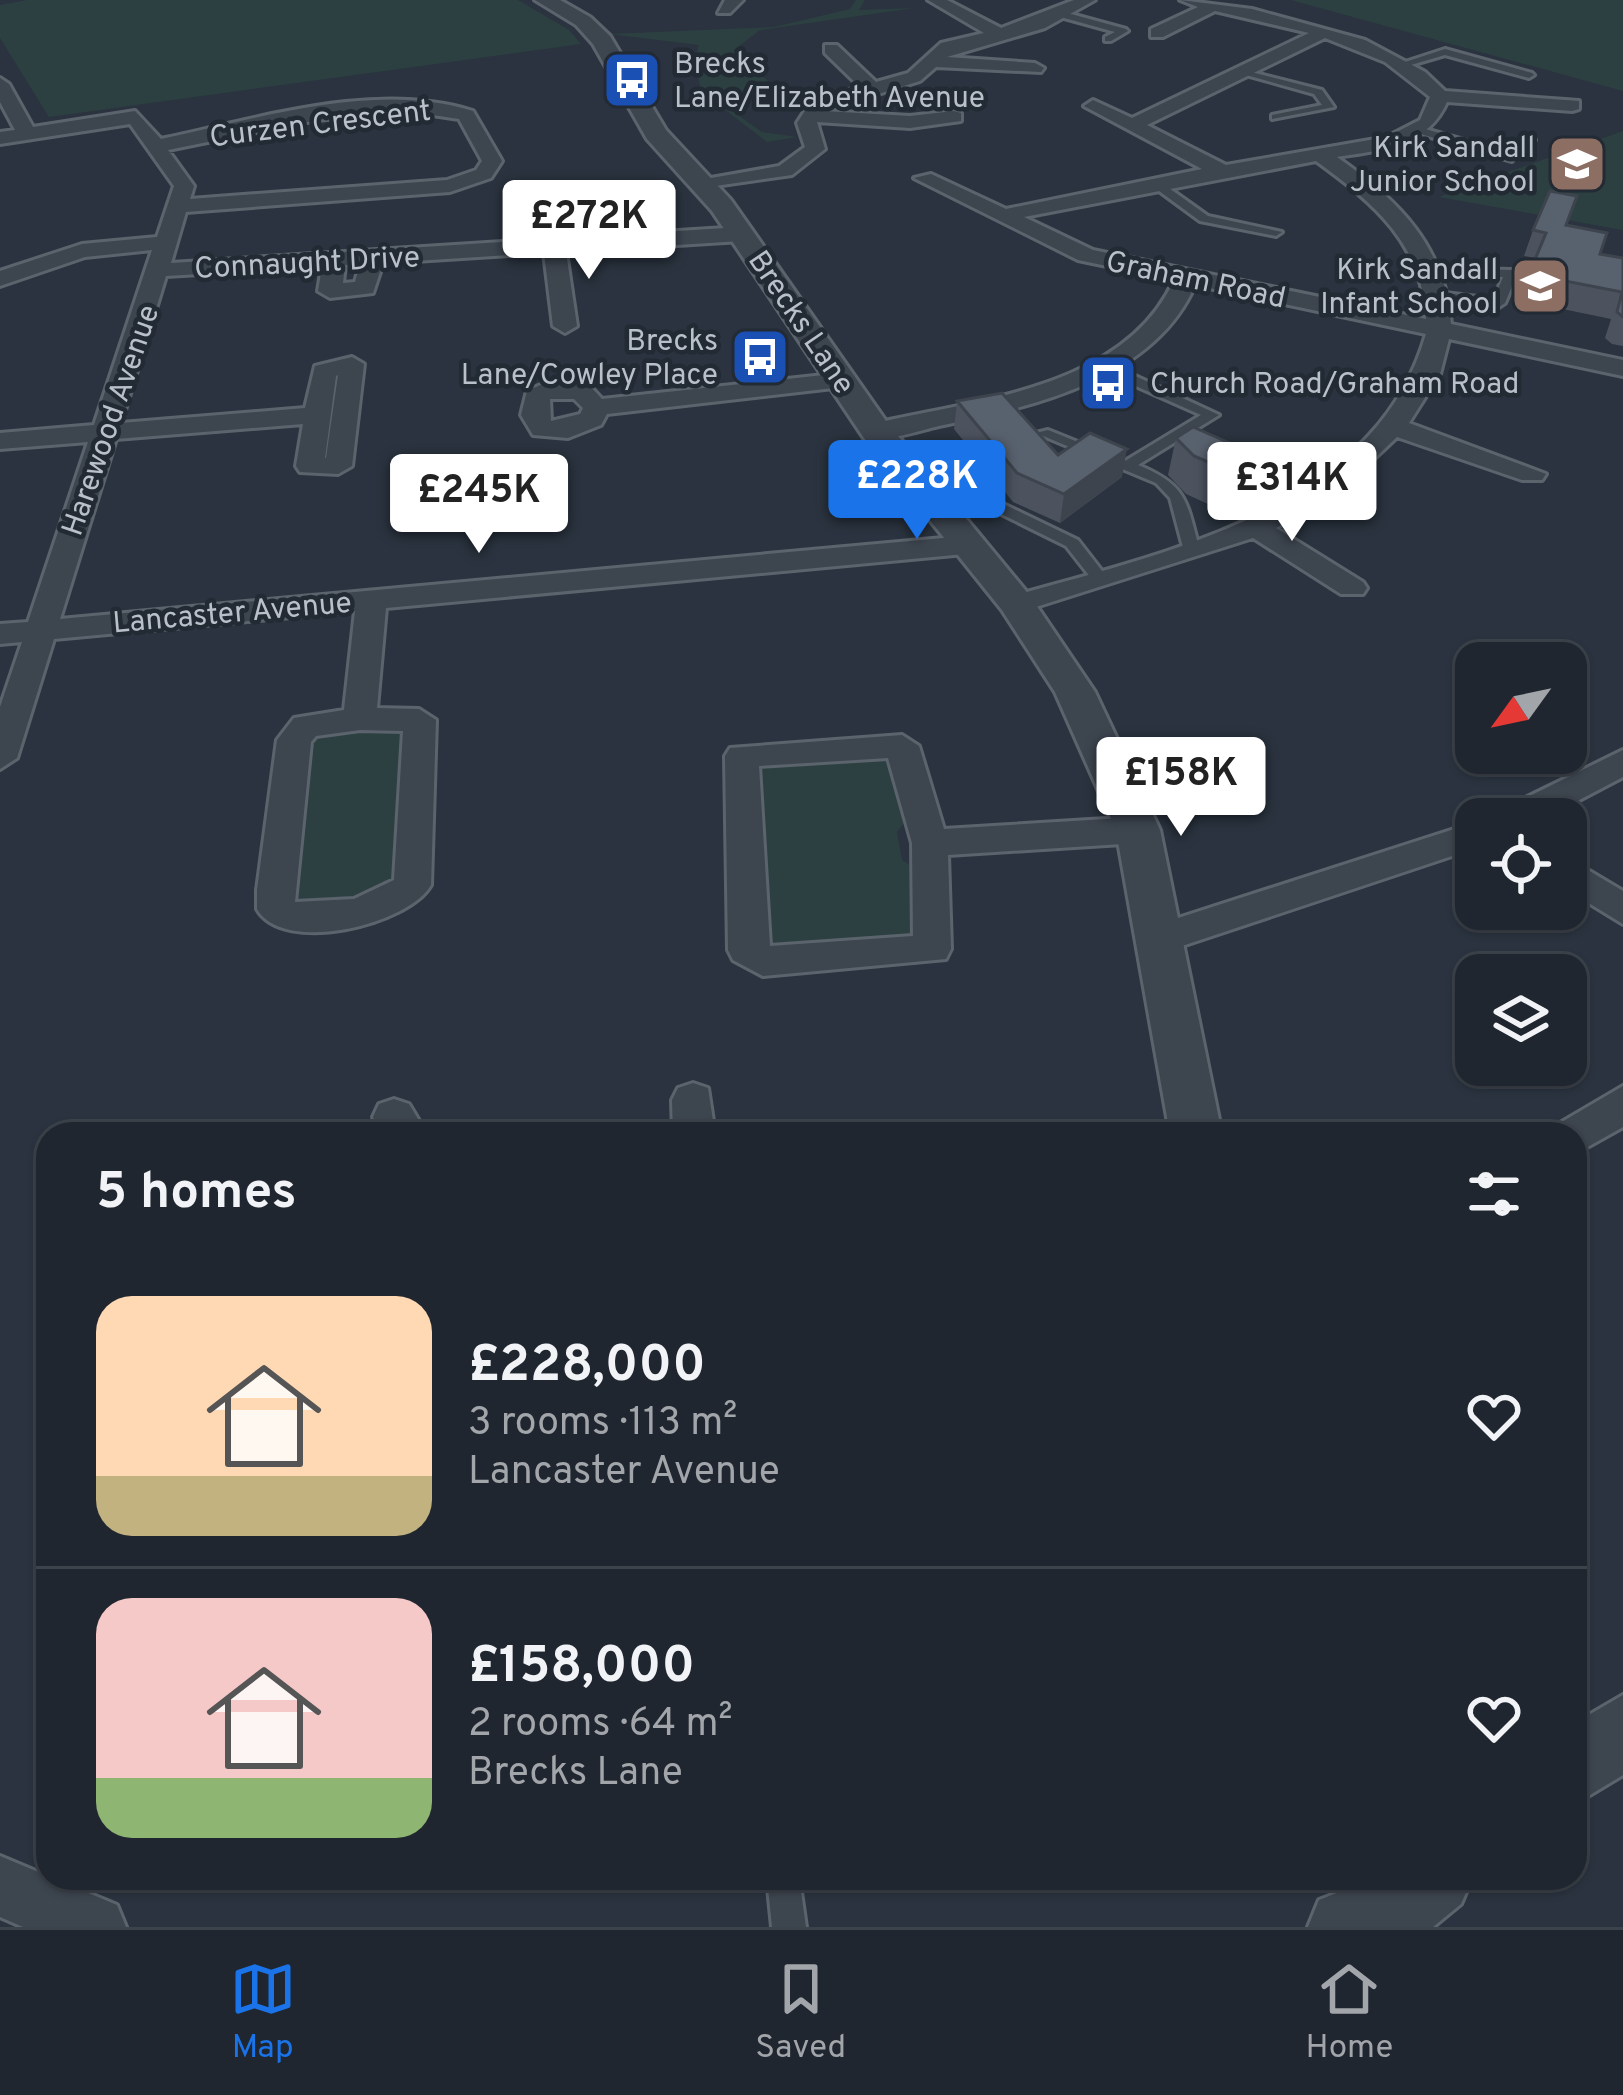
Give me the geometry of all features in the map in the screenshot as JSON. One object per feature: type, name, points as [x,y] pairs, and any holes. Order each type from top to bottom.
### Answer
[{"type":"street","name":"Brecks Lane","points":[[545,0],[583,21],[602,41],[638,108],[741,233],[885,443],[1017,604],[1075,692],[1138,830],[1194,1122]]},
{"type":"street","points":[[809,116],[830,98],[914,76],[947,47],[1060,14],[1087,0]]},
{"type":"street","points":[[1188,0],[1319,35],[1404,64],[1440,96],[1572,105]]},
{"type":"street","points":[[936,1],[999,34]]},
{"type":"street","points":[[1157,33],[1213,6]]},
{"type":"street","points":[[1134,124],[1319,35]]},
{"type":"street","points":[[855,46],[824,50],[871,87]]},
{"type":"street","points":[[933,61],[1034,68]]},
{"type":"street","points":[[0,84],[26,133]]},
{"type":"street","points":[[1000,217],[1155,183],[1392,142],[1428,123],[1440,96]]},
{"type":"street","name":"Curzen Crescent","points":[[158,146],[290,121],[430,105],[466,115],[492,160],[484,174],[449,186],[181,206]]},
{"type":"street","points":[[1093,106],[1225,172]]},
{"type":"street","points":[[701,184],[785,171],[808,159],[815,149],[809,116]]},
{"type":"street","points":[[809,116],[910,122],[954,117]]},
{"type":"street","points":[[0,138],[134,117],[184,186],[181,206]]},
{"type":"street","points":[[1017,604],[1255,527],[1353,469],[1395,427],[1433,364],[1444,331],[1437,296],[1417,242],[1395,214],[1321,155]]},
{"type":"street","name":"Graham Road","points":[[924,178],[1072,251],[1623,368]]},
{"type":"street","name":"Harewood Avenue","points":[[0,758],[181,206]]},
{"type":"street","name":"Connaught Drive","points":[[161,271],[334,260],[330,291],[365,288],[373,257],[741,233]]},
{"type":"street","points":[[0,279],[82,250],[168,242]]},
{"type":"street","points":[[554,247],[565,326]]},
{"type":"street","points":[[885,443],[1011,403],[1098,364],[1160,325],[1187,276]]},
{"type":"street","points":[[596,406],[842,381]]},
{"type":"street","points":[[0,442],[317,415]]},
{"type":"street","points":[[1395,427],[1532,474]]},
{"type":"street","points":[[1255,527],[1352,587]]},
{"type":"street","name":"Lancaster Avenue","points":[[0,634],[965,545]]},
{"type":"street","points":[[360,719],[371,600]]},
{"type":"street","points":[[360,719],[418,720],[412,885],[396,902],[380,907],[286,915],[276,909],[276,890],[294,740],[306,726],[360,719]]},
{"type":"street","points":[[902,746],[930,843],[932,949],[763,961],[747,950],[742,756],[902,746]]},
{"type":"street","points":[[1554,798],[1623,762]]},
{"type":"street","points":[[930,843],[1138,830]]},
{"type":"street","points":[[1158,939],[1455,842]]},
{"type":"street","points":[[1587,885],[1623,910]]},
{"type":"street","points":[[1587,1128],[1623,1104]]},
{"type":"street","points":[[1587,1758],[1623,1730]]},
{"type":"street","points":[[0,1886],[95,1927]]},
{"type":"lane","points":[[1060,14],[1123,31],[1108,39]]},
{"type":"lane","points":[[1404,64],[1445,52],[1529,75]]},
{"type":"lane","points":[[1242,71],[1318,92],[1329,106],[1276,117]]},
{"type":"lane","points":[[1418,130],[1512,158]]},
{"type":"lane","points":[[1495,153],[1531,140]]},
{"type":"lane","points":[[1155,183],[1204,219],[1276,232]]},
{"type":"lane","points":[[1430,272],[1511,274],[1499,303],[1437,296]]},
{"type":"lane","points":[[1098,364],[1212,415],[1128,465]]},
{"type":"lane","points":[[1043,433],[1128,465],[1172,490],[1192,551]]},
{"type":"lane","points":[[885,443],[952,459],[994,507],[1072,543],[1101,580]]},
{"type":"lane","points":[[784,1890],[789,1927]]},
{"type":"shaded area","points":[[27,0],[518,0],[569,30],[581,44],[49,117],[0,38],[0,5]]},
{"type":"shaded area","points":[[856,0],[865,0],[859,10],[914,8],[760,30],[734,50],[768,81],[732,111],[762,132],[797,137],[767,142],[701,91],[695,59],[699,45],[609,34],[774,27],[850,9]]},
{"type":"shaded area","points":[[1291,0],[1623,0],[1623,91]]},
{"type":"shaded area","name":"Kirk Sandall Junior School","points":[[1623,131],[1623,230],[1439,197]]},
{"type":"shaded area","points":[[390,726],[405,734],[399,881],[384,898],[294,902],[305,746],[323,733]]},
{"type":"shaded area","points":[[874,755],[895,768],[910,815],[897,832],[902,860],[919,871],[922,936],[776,953],[759,934],[749,774],[763,763]]},
{"type":"building","points":[[1550,191],[1577,196],[1566,225],[1607,233],[1600,254],[1623,258],[1623,317],[1617,312],[1622,292],[1529,274],[1546,233],[1533,230]]},
{"type":"building","points":[[1002,393],[1058,455],[1090,433],[1127,449],[1064,494],[1017,473],[957,401]]},
{"type":"building","points":[[1193,427],[1266,459],[1240,476],[1194,456],[1176,438]]},
{"type":"place","name":"Brecks Lane/Elizabeth Avenue","points":[[632,80]]},
{"type":"place","name":"Kirk Sandall Junior School","points":[[1577,164]]},
{"type":"place","name":"Kirk Sandall Infant School","points":[[1540,286]]},
{"type":"place","name":"Brecks Lane/Cowley Place","points":[[760,357]]},
{"type":"place","name":"Church Road/Graham Road","points":[[1108,383]]}]
